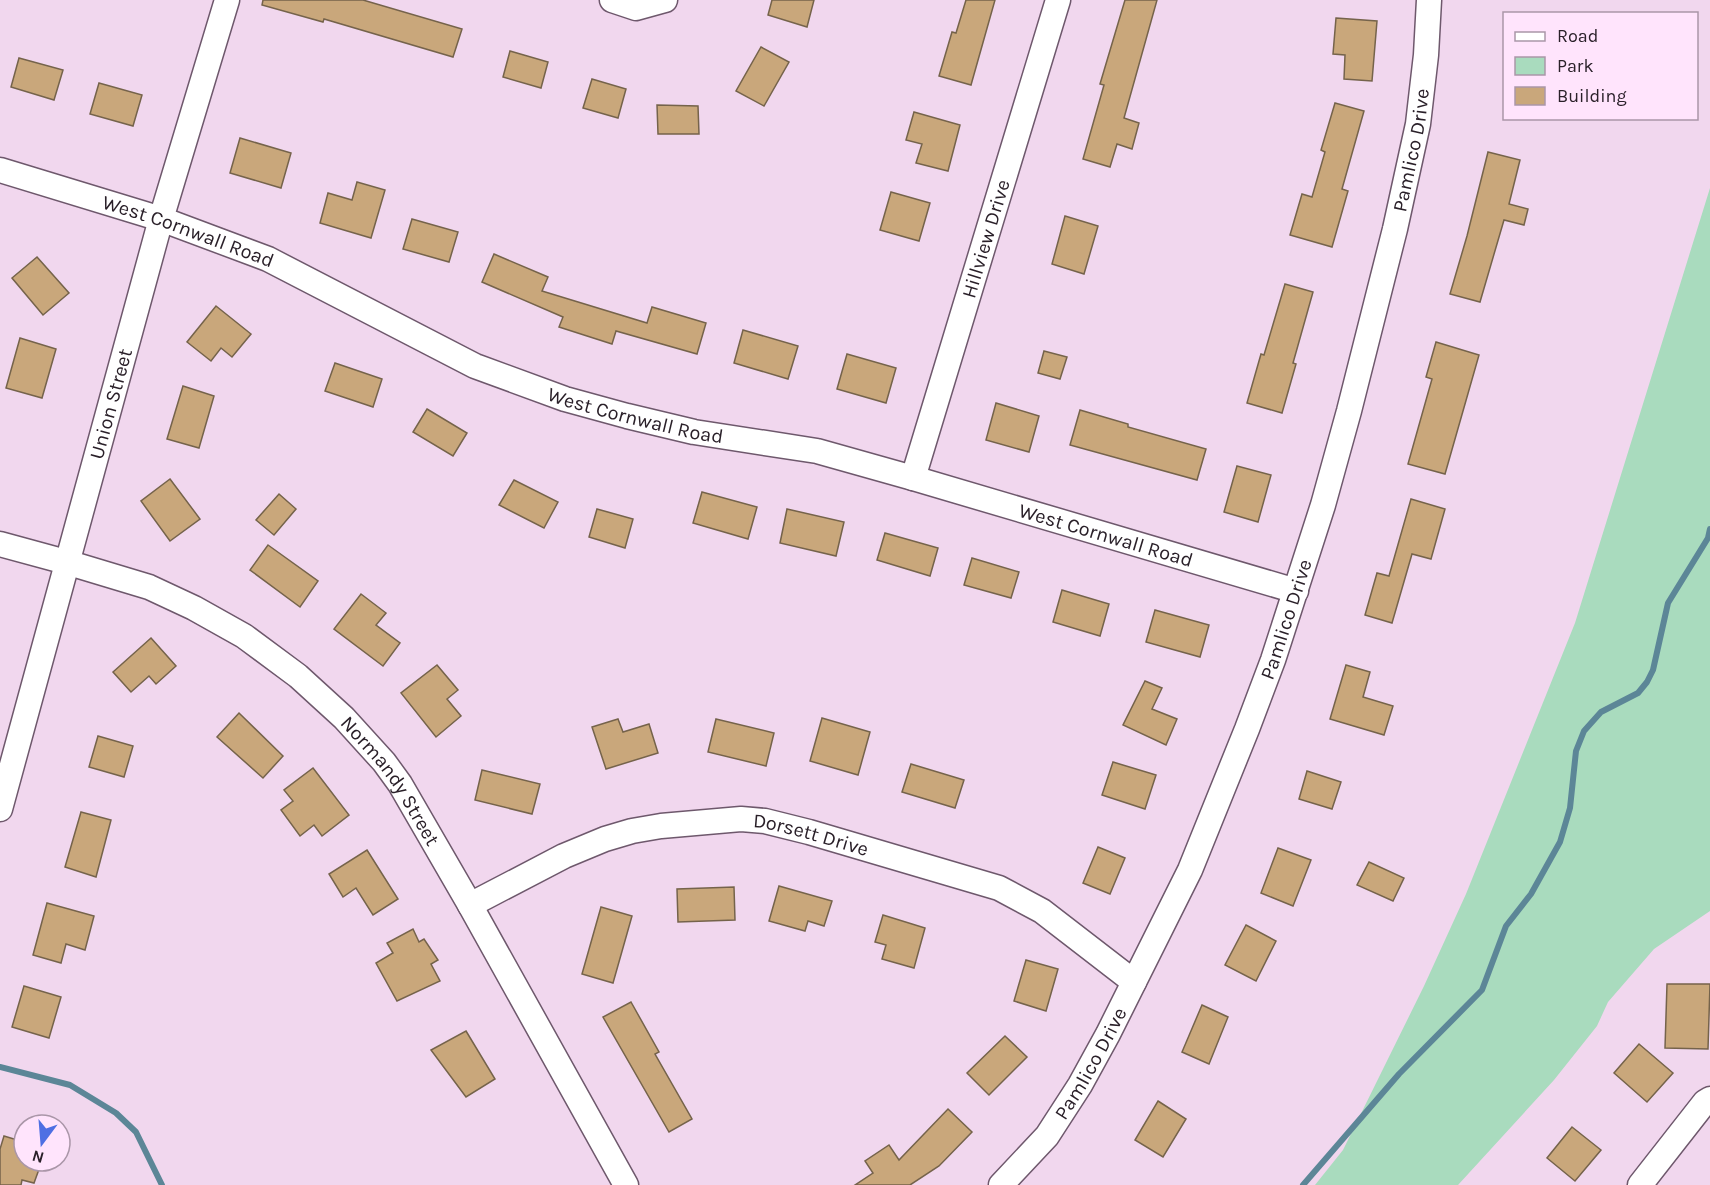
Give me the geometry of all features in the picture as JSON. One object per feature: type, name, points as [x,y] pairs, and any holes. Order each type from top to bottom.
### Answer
[{"type":"street","name":"Union Street","points":[[0,809],[162,219],[227,0]]},
{"type":"street","points":[[612,0],[636,8],[665,0]]},
{"type":"street","name":"Hillview Drive","points":[[913,478],[1058,0]]},
{"type":"street","name":"Pamlico Drive","points":[[1001,1185],[1047,1136],[1080,1085],[1108,1034],[1194,859],[1273,660],[1323,505],[1349,411],[1408,174],[1421,101],[1426,55],[1428,0]]},
{"type":"street","name":"West Cornwall Road","points":[[0,170],[162,219],[268,259],[475,366],[565,399],[627,417],[694,432],[817,451],[1296,591]]},
{"type":"street","name":"Normandy Street","points":[[0,544],[149,587],[194,609],[244,636],[298,676],[344,718],[384,762],[400,784],[626,1185]]},
{"type":"street","name":"Dorsett Drive","points":[[470,905],[564,856],[623,834],[691,822],[765,820],[999,888],[1042,910],[1134,982]]},
{"type":"street","points":[[1640,1185],[1705,1102],[1710,1099]]},
{"type":"green space","points":[[1710,188],[1710,911],[1654,949],[1608,1002],[1597,1026],[1554,1080],[1458,1185],[1315,1185],[1343,1150],[1424,986],[1466,894],[1575,623]]},
{"type":"building","points":[[263,0],[363,0],[462,29],[453,57],[324,19],[323,22],[262,5]]},
{"type":"building","points":[[772,0],[814,0],[807,27],[768,15]]},
{"type":"building","points":[[966,0],[995,0],[971,85],[939,76],[952,32],[956,33]]},
{"type":"building","points":[[1125,0],[1157,0],[1124,118],[1139,123],[1132,149],[1117,144],[1110,167],[1083,159],[1104,85],[1100,84]]},
{"type":"building","points":[[1336,18],[1377,21],[1372,81],[1344,79],[1345,55],[1333,54]]},
{"type":"building","points":[[761,47],[789,62],[764,106],[736,91]]},
{"type":"building","points":[[510,51],[548,62],[541,88],[503,77]]},
{"type":"building","points":[[19,58],[63,70],[54,100],[11,87]]},
{"type":"building","points":[[592,79],[626,89],[618,118],[583,108]]},
{"type":"building","points":[[99,83],[142,95],[133,126],[90,114]]},
{"type":"building","points":[[1335,103],[1364,111],[1342,189],[1348,191],[1332,247],[1290,235],[1302,194],[1312,197],[1325,152],[1321,150]]},
{"type":"building","points":[[657,105],[698,106],[699,134],[658,134]]},
{"type":"building","points":[[914,112],[960,125],[948,171],[916,163],[922,144],[906,140]]},
{"type":"building","points":[[240,138],[291,153],[281,188],[230,173]]},
{"type":"building","points":[[1488,152],[1520,160],[1509,204],[1528,209],[1524,225],[1504,220],[1480,302],[1450,294]]},
{"type":"building","points":[[357,182],[385,190],[371,238],[320,223],[328,193],[352,200]]},
{"type":"building","points":[[891,192],[930,203],[919,241],[880,230]]},
{"type":"building","points":[[1065,216],[1098,226],[1084,274],[1052,264]]},
{"type":"building","points":[[412,219],[458,232],[449,262],[403,249]]},
{"type":"building","points":[[494,254],[548,277],[542,291],[647,323],[652,307],[706,323],[697,354],[616,331],[612,344],[559,327],[563,317],[482,282]]},
{"type":"building","points":[[37,257],[69,293],[43,315],[12,278]]},
{"type":"building","points":[[1285,284],[1313,292],[1282,413],[1247,403]]},
{"type":"building","points":[[216,306],[251,334],[232,357],[221,348],[211,361],[187,342]]},
{"type":"building","points":[[743,330],[798,346],[788,379],[734,363]]},
{"type":"building","points":[[20,338],[56,349],[42,398],[6,388]]},
{"type":"building","points":[[1436,342],[1479,355],[1445,474],[1408,464],[1432,379],[1426,377]]},
{"type":"building","points":[[1044,351],[1067,357],[1060,379],[1038,373]]},
{"type":"building","points":[[847,354],[896,368],[886,403],[837,389]]},
{"type":"building","points":[[335,363],[382,379],[373,407],[325,391]]},
{"type":"building","points":[[183,386],[214,396],[199,448],[167,439]]},
{"type":"building","points":[[996,403],[1039,416],[1029,452],[986,440]]},
{"type":"building","points":[[427,409],[467,433],[453,456],[413,432]]},
{"type":"building","points":[[1080,410],[1128,424],[1128,427],[1206,449],[1197,480],[1070,445]]},
{"type":"building","points":[[1237,466],[1271,475],[1258,522],[1224,512]]},
{"type":"building","points":[[170,479],[200,519],[170,541],[141,501]]},
{"type":"building","points":[[514,480],[558,502],[544,528],[499,505]]},
{"type":"building","points":[[702,492],[757,507],[748,539],[693,523]]},
{"type":"building","points":[[279,494],[296,509],[274,535],[256,520]]},
{"type":"building","points":[[1411,499],[1445,509],[1431,559],[1412,554],[1392,623],[1365,615],[1377,573],[1389,576]]},
{"type":"building","points":[[597,509],[633,519],[625,548],[589,537]]},
{"type":"building","points":[[787,509],[844,522],[836,556],[780,543]]},
{"type":"building","points":[[885,533],[938,548],[930,576],[877,560]]},
{"type":"building","points":[[268,545],[318,581],[300,607],[250,570]]},
{"type":"building","points":[[972,558],[1019,572],[1011,598],[964,585]]},
{"type":"building","points":[[1062,590],[1109,604],[1100,636],[1053,622]]},
{"type":"building","points":[[361,594],[386,613],[376,625],[400,643],[383,666],[334,629]]},
{"type":"building","points":[[1155,610],[1209,625],[1200,657],[1146,642]]},
{"type":"building","points":[[151,638],[176,666],[156,684],[149,676],[131,692],[113,672]]},
{"type":"building","points":[[437,665],[458,690],[447,699],[461,716],[436,737],[401,693]]},
{"type":"building","points":[[1346,665],[1370,672],[1363,697],[1393,706],[1384,735],[1330,719]]},
{"type":"building","points":[[1145,681],[1162,688],[1152,709],[1177,719],[1166,745],[1123,725]]},
{"type":"building","points":[[239,713],[283,756],[263,778],[217,737]]},
{"type":"building","points":[[822,718],[870,732],[858,775],[810,761]]},
{"type":"building","points":[[618,719],[623,732],[649,724],[658,753],[606,769],[592,727]]},
{"type":"building","points":[[716,719],[774,733],[766,766],[708,752]]},
{"type":"building","points":[[98,736],[133,746],[124,777],[89,767]]},
{"type":"building","points":[[1113,762],[1156,775],[1145,809],[1102,795]]},
{"type":"building","points":[[911,764],[964,780],[955,808],[902,792]]},
{"type":"building","points":[[313,768],[349,815],[322,836],[314,825],[300,836],[281,810],[293,801],[284,790]]},
{"type":"building","points":[[482,770],[540,784],[532,814],[475,800]]},
{"type":"building","points":[[1307,771],[1341,782],[1332,809],[1299,799]]},
{"type":"building","points":[[81,812],[111,820],[96,877],[65,867]]},
{"type":"building","points":[[1098,847],[1125,858],[1110,894],[1083,883]]},
{"type":"building","points":[[1278,848],[1311,860],[1293,906],[1261,893]]},
{"type":"building","points":[[367,850],[398,899],[373,915],[356,888],[343,897],[329,874]]},
{"type":"building","points":[[1369,862],[1404,878],[1393,901],[1357,885]]},
{"type":"building","points":[[779,886],[832,901],[824,926],[808,921],[805,931],[769,921]]},
{"type":"building","points":[[734,887],[735,920],[678,922],[677,889]]},
{"type":"building","points":[[47,903],[94,916],[85,950],[66,944],[61,963],[33,955]]},
{"type":"building","points":[[601,907],[632,916],[613,983],[582,974]]},
{"type":"building","points":[[883,915],[925,928],[914,968],[882,959],[886,945],[875,942]]},
{"type":"building","points":[[1246,925],[1276,941],[1256,981],[1225,965]]},
{"type":"building","points":[[413,929],[419,942],[424,939],[438,960],[431,964],[440,981],[397,1001],[376,963],[393,953],[387,943]]},
{"type":"building","points":[[1026,960],[1058,969],[1046,1011],[1014,1001]]},
{"type":"building","points":[[1667,984],[1710,984],[1708,1049],[1665,1048]]},
{"type":"building","points":[[24,986],[61,997],[49,1038],[12,1027]]},
{"type":"building","points":[[631,1002],[659,1052],[655,1054],[692,1119],[669,1132],[603,1017]]},
{"type":"building","points":[[1202,1005],[1228,1017],[1209,1064],[1182,1052]]},
{"type":"building","points":[[466,1031],[495,1079],[466,1097],[431,1050]]},
{"type":"building","points":[[1005,1036],[1027,1057],[989,1095],[967,1073]]},
{"type":"building","points":[[1639,1044],[1673,1073],[1647,1102],[1614,1073]]},
{"type":"building","points":[[1158,1101],[1186,1119],[1163,1157],[1135,1140]]},
{"type":"building","points":[[948,1109],[972,1132],[939,1166],[910,1185],[855,1185],[873,1173],[865,1161],[889,1145],[899,1160]]},
{"type":"building","points":[[1572,1127],[1601,1150],[1575,1181],[1547,1158]]},
{"type":"building","points":[[4,1136],[12,1138],[12,1173],[38,1173],[34,1183],[22,1180],[21,1185],[0,1185],[0,1149]]},
{"type":"waterway","points":[[1303,1185],[1399,1074],[1482,990],[1506,926],[1531,894],[1560,842],[1570,808],[1576,751],[1584,731],[1601,712],[1638,693],[1647,682],[1653,670],[1668,603],[1708,538],[1710,529]]},
{"type":"waterway","points":[[0,1067],[70,1085],[116,1113],[136,1132],[162,1185]]}]
